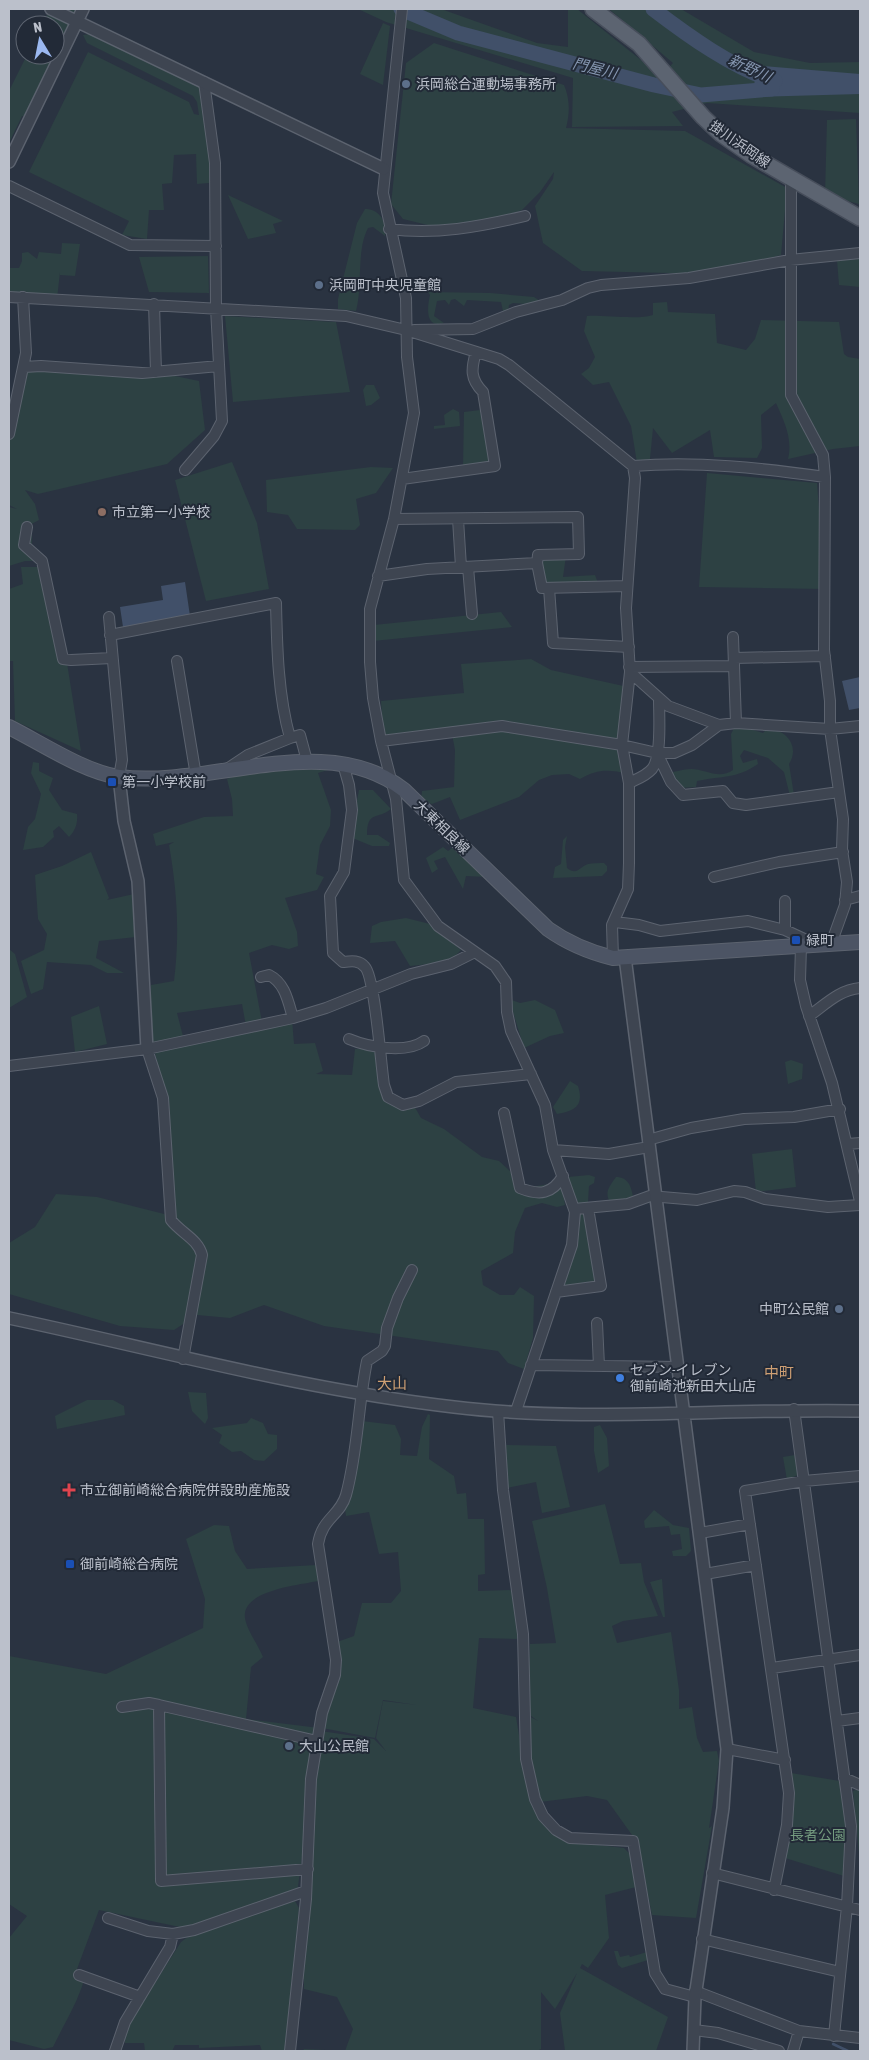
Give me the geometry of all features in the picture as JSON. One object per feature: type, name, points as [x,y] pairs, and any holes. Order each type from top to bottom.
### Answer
[{"type":"main road","name":"掛川浜岡線","points":[[594,9],[639,44],[721,134],[860,218]]},
{"type":"main road","name":"大東相良線","points":[[9,727],[78,762],[119,777],[144,779],[196,776],[307,761],[343,764],[389,779],[420,806],[548,929],[581,949],[619,957],[860,942]]},
{"type":"street","points":[[51,9],[384,169]]},
{"type":"street","points":[[9,162],[83,9]]},
{"type":"street","points":[[402,9],[384,169],[383,203],[406,298],[406,330],[414,412],[394,519],[370,608],[369,642],[373,698],[389,779],[396,799],[404,880],[438,926],[495,966],[506,982],[507,1012],[511,1031],[545,1105],[553,1150],[574,1209],[575,1226],[572,1245],[516,1411]]},
{"type":"street","points":[[185,470],[214,436],[222,421],[216,308],[216,163],[204,82]]},
{"type":"street","points":[[615,922],[639,925],[660,932],[748,921],[784,930],[824,945],[845,900],[847,882],[842,852],[843,819],[830,728],[830,701],[825,656],[825,477],[823,455],[791,395],[791,178]]},
{"type":"street","points":[[9,186],[130,245],[216,246]]},
{"type":"street","points":[[390,229],[438,231],[472,228],[525,216]]},
{"type":"street","points":[[406,330],[473,329],[516,312],[562,300],[588,288],[689,278],[790,260],[860,253]]},
{"type":"street","points":[[9,296],[346,316],[406,330],[499,360],[524,375],[633,466],[635,478],[627,586],[629,670],[622,745],[629,783],[628,889],[615,922],[612,925],[619,957],[648,1144],[727,1749],[723,1808],[695,1994],[693,2051]]},
{"type":"street","points":[[9,434],[26,353],[24,297]]},
{"type":"street","points":[[154,304],[156,372]]},
{"type":"street","points":[[402,479],[495,466],[483,392],[476,385],[471,374],[476,352]]},
{"type":"street","points":[[24,367],[42,366],[142,373],[219,366]]},
{"type":"street","points":[[633,466],[670,463],[752,467],[825,477]]},
{"type":"street","points":[[394,519],[578,517],[579,554],[538,555],[537,563],[542,588],[627,586]]},
{"type":"street","points":[[458,518],[472,614]]},
{"type":"street","points":[[27,527],[24,545],[42,562],[62,658],[71,660],[112,658]]},
{"type":"street","points":[[378,576],[464,567],[537,563]]},
{"type":"street","points":[[549,588],[553,643],[629,647]]},
{"type":"street","points":[[110,635],[276,603],[277,647],[290,738]]},
{"type":"street","points":[[109,617],[122,760],[119,777],[124,821],[138,881],[147,1049],[163,1098],[171,1220],[176,1227],[200,1246],[202,1255],[183,1359]]},
{"type":"street","points":[[733,637],[736,723]]},
{"type":"street","points":[[629,670],[825,656]]},
{"type":"street","points":[[178,661],[196,776]]},
{"type":"street","points":[[629,670],[659,700],[668,706],[719,724],[736,723],[830,728],[860,726]]},
{"type":"street","points":[[629,783],[646,775],[654,768],[657,753],[659,700]]},
{"type":"street","points":[[381,741],[449,735],[502,726],[622,745],[657,753],[675,753],[692,745],[719,724]]},
{"type":"street","points":[[222,772],[248,755],[300,734],[307,761]]},
{"type":"street","points":[[657,753],[671,782],[683,795],[723,791],[733,803],[746,805],[839,792]]},
{"type":"street","points":[[343,764],[349,785],[352,810],[344,872],[330,896],[333,953],[344,962],[360,962],[367,968],[372,990],[384,1085],[388,1097],[403,1104],[419,1100],[456,1082],[531,1074]]},
{"type":"street","points":[[714,877],[779,862],[842,852]]},
{"type":"street","points":[[845,900],[860,896]]},
{"type":"street","points":[[784,930],[785,901]]},
{"type":"street","points":[[801,946],[800,980],[809,1016],[840,1110],[860,1201]]},
{"type":"street","points":[[9,1066],[147,1049],[293,1018],[326,1008],[411,974],[451,964],[475,952]]},
{"type":"street","points":[[261,977],[269,974],[282,985],[293,1018]]},
{"type":"street","points":[[809,1016],[838,994],[848,989],[860,988]]},
{"type":"street","points":[[349,1039],[361,1044],[379,1046],[415,1046],[424,1041]]},
{"type":"street","points":[[553,1150],[609,1154],[648,1144],[691,1128],[744,1119],[794,1117],[840,1110]]},
{"type":"street","points":[[504,1113],[520,1188],[530,1192],[551,1191],[555,1189],[563,1176]]},
{"type":"street","points":[[848,1144],[860,1143]]},
{"type":"street","points":[[574,1209],[628,1204],[643,1198],[655,1197],[697,1200],[734,1192],[746,1192],[765,1198],[828,1207],[860,1205]]},
{"type":"street","points":[[556,1292],[601,1286],[588,1208]]},
{"type":"street","points":[[290,2051],[308,1869],[311,1779],[322,1713],[335,1676],[336,1660],[318,1544],[320,1532],[324,1524],[340,1507],[345,1497],[354,1459],[360,1393],[366,1361],[382,1351],[385,1346],[387,1328],[398,1298],[412,1270]]},
{"type":"street","points":[[9,1318],[183,1359],[360,1393],[454,1407],[498,1411],[590,1413],[860,1411]]},
{"type":"street","points":[[597,1323],[599,1366]]},
{"type":"street","points":[[531,1365],[678,1367]]},
{"type":"street","points":[[794,1410],[851,1826],[847,1906],[834,2036]]},
{"type":"street","points":[[498,1411],[503,1490],[523,1634],[526,1759],[535,1799],[543,1816],[556,1830],[570,1838],[634,1840],[655,1973],[665,1989],[695,1994],[799,2031],[860,2038]]},
{"type":"street","points":[[774,1890],[787,1825],[789,1793],[745,1491],[804,1481],[860,1476]]},
{"type":"street","points":[[700,1534],[750,1524]]},
{"type":"street","points":[[705,1574],[756,1564]]},
{"type":"street","points":[[772,1668],[860,1655]]},
{"type":"street","points":[[122,1707],[149,1704],[160,1705],[317,1741]]},
{"type":"street","points":[[160,1705],[161,1881],[308,1869]]},
{"type":"street","points":[[837,1721],[860,1718]]},
{"type":"street","points":[[727,1749],[785,1760]]},
{"type":"street","points":[[844,1778],[860,1785]]},
{"type":"street","points":[[712,1873],[860,1910]]},
{"type":"street","points":[[108,1918],[148,1931],[173,1934],[194,1930],[306,1891]]},
{"type":"street","points":[[115,2051],[125,2022],[170,1946],[173,1934]]},
{"type":"street","points":[[702,1939],[840,1972]]},
{"type":"street","points":[[79,1975],[140,1997]]},
{"type":"street","points":[[694,2030],[718,2033],[779,2051]]},
{"type":"street","points":[[793,2051],[799,2031]]},
{"type":"green space","points":[[50,9],[78,9],[65,37],[65,15],[47,15]]},
{"type":"green space","points":[[358,9],[441,9],[537,43],[568,47],[568,9],[577,9],[661,76],[673,63],[609,9],[681,9],[754,52],[810,63],[860,62],[860,113],[707,103],[672,112],[683,126],[572,127],[573,78],[386,22]]},
{"type":"green space","points":[[383,23],[390,26],[383,85],[360,74]]},
{"type":"green space","points":[[90,34],[200,87],[210,158],[210,181],[209,183],[197,184],[196,154],[174,155],[172,183],[162,184],[164,210],[149,210],[147,239],[122,235],[129,221],[29,172],[88,52],[189,102],[194,114],[199,115],[197,102],[193,96],[87,43],[83,35]]},
{"type":"green space","points":[[434,43],[564,85],[569,106],[566,128],[685,131],[787,188],[781,255],[712,274],[582,271],[543,243],[535,206],[553,179],[554,172],[540,192],[522,210],[488,222],[444,229],[403,219],[391,204],[406,63]]},
{"type":"green space","points":[[22,65],[52,65],[27,118],[22,116],[9,143],[9,91]]},
{"type":"green space","points":[[856,119],[859,204],[825,195],[827,120]]},
{"type":"green space","points":[[228,195],[283,221],[273,224],[276,233],[248,239]]},
{"type":"green space","points":[[365,209],[375,211],[384,221],[385,236],[373,227],[368,228],[362,247],[356,311],[338,309],[338,299],[357,223]]},
{"type":"green space","points":[[62,243],[80,244],[75,276],[60,275],[60,272],[57,299],[9,295],[9,268],[19,268],[22,261],[22,253],[28,252],[37,259],[39,252],[61,254]]},
{"type":"green space","points":[[208,256],[209,293],[149,292],[139,257]]},
{"type":"green space","points":[[860,259],[860,287],[839,285],[837,260]]},
{"type":"green space","points":[[428,292],[490,293],[534,297],[540,301],[527,304],[513,303],[509,305],[508,311],[503,311],[501,302],[467,300],[464,306],[455,299],[451,300],[449,305],[445,300],[437,301],[434,316],[444,323],[438,324],[430,320],[428,306],[430,295]]},
{"type":"green space","points":[[667,302],[668,312],[715,314],[717,343],[746,350],[755,339],[761,320],[839,322],[844,354],[848,357],[860,359],[860,446],[833,449],[788,459],[789,437],[776,403],[761,415],[762,448],[757,458],[714,457],[710,430],[672,453],[653,428],[650,459],[637,463],[631,426],[609,382],[593,385],[581,374],[589,368],[595,357],[584,331],[587,316],[630,317],[653,315],[653,303]]},
{"type":"green space","points":[[225,316],[336,322],[350,392],[233,402]]},
{"type":"green space","points":[[23,370],[156,372],[199,381],[205,430],[167,464],[38,494],[25,490],[35,504],[39,520],[28,526],[32,528],[32,552],[36,561],[25,561],[9,566],[9,507],[17,509],[9,505],[9,442]]},
{"type":"green space","points":[[366,385],[374,385],[380,398],[371,405],[366,406],[363,390]]},
{"type":"green space","points":[[453,409],[459,412],[460,426],[434,429],[434,426],[445,425],[444,415]]},
{"type":"green space","points":[[480,410],[492,464],[463,468],[464,412]]},
{"type":"green space","points":[[232,462],[257,523],[269,589],[206,601],[175,480]]},
{"type":"green space","points":[[371,467],[393,468],[376,493],[356,499],[360,525],[355,530],[297,529],[288,515],[267,512],[266,480]]},
{"type":"green space","points":[[707,473],[817,483],[825,589],[699,587]]},
{"type":"green space","points":[[566,556],[563,577],[595,575],[598,583],[548,586],[543,577],[542,557]]},
{"type":"green space","points":[[21,567],[43,567],[67,663],[81,751],[15,721],[13,661],[9,661],[9,589],[23,584]]},
{"type":"green space","points":[[501,612],[512,627],[373,641],[374,625]]},
{"type":"green space","points":[[531,659],[551,670],[628,687],[620,745],[628,774],[603,771],[592,773],[580,779],[569,774],[552,775],[539,780],[519,797],[460,820],[450,797],[432,804],[421,800],[422,791],[454,787],[455,750],[452,734],[384,743],[381,701],[464,693],[461,664]]},
{"type":"green space","points":[[734,728],[750,729],[763,733],[767,729],[774,730],[790,740],[793,751],[789,764],[794,795],[790,796],[784,772],[768,758],[744,750],[740,756],[743,763],[757,759],[758,764],[736,775],[697,781],[696,787],[679,788],[667,773],[685,769],[696,769],[722,774],[733,770],[731,734]]},
{"type":"green space","points":[[33,762],[39,763],[39,771],[53,778],[49,790],[62,810],[77,814],[77,821],[69,837],[59,826],[53,831],[54,837],[43,847],[23,850],[28,827],[35,819],[41,794],[31,773]]},
{"type":"green space","points":[[305,765],[335,768],[318,773],[331,810],[330,826],[320,845],[316,874],[324,877],[317,890],[285,898],[297,932],[298,946],[289,949],[272,945],[249,953],[262,1022],[246,1026],[242,1004],[177,1013],[184,1040],[154,1044],[150,1038],[151,985],[174,981],[177,929],[176,895],[169,845],[174,842],[156,846],[153,834],[204,817],[233,816],[232,799],[227,779],[246,771]]},
{"type":"green space","points":[[359,790],[373,790],[391,809],[371,819],[367,827],[367,835],[378,835],[390,843],[389,846],[372,846],[350,837]]},
{"type":"green space","points":[[567,836],[565,847],[567,868],[576,871],[588,864],[604,863],[607,866],[607,871],[602,876],[553,878],[555,867],[561,864],[563,840]]},
{"type":"green space","points":[[455,846],[486,877],[466,876],[463,889],[445,857],[434,861],[438,869],[432,873],[426,858],[443,847],[448,851]]},
{"type":"green space","points":[[91,852],[109,898],[107,900],[134,894],[136,937],[99,941],[96,958],[124,973],[107,973],[91,965],[47,962],[43,989],[31,994],[21,961],[44,950],[47,934],[38,919],[35,875],[62,866]]},
{"type":"green space","points":[[406,918],[430,924],[461,950],[449,962],[410,966],[395,941],[370,943],[372,926],[381,922]]},
{"type":"green space","points":[[9,949],[15,954],[27,997],[9,1008]]},
{"type":"green space","points":[[509,999],[520,1003],[535,1000],[555,1010],[564,1033],[550,1036],[524,1048]]},
{"type":"green space","points":[[99,1006],[107,1044],[75,1052],[71,1017]]},
{"type":"green space","points":[[292,1019],[294,1044],[315,1043],[323,1071],[316,1074],[352,1075],[355,1049],[379,1048],[382,1093],[403,1105],[413,1104],[421,1118],[444,1129],[482,1157],[499,1161],[510,1171],[519,1189],[561,1182],[565,1205],[557,1207],[542,1203],[525,1208],[515,1232],[513,1253],[481,1271],[483,1285],[500,1295],[514,1295],[520,1287],[534,1296],[533,1338],[524,1369],[508,1363],[498,1351],[324,1326],[264,1305],[230,1318],[197,1315],[174,1330],[120,1326],[9,1294],[9,1243],[35,1227],[56,1194],[97,1197],[168,1215],[169,1116],[154,1048]]},
{"type":"green space","points":[[791,1060],[803,1064],[802,1079],[788,1084],[785,1062]]},
{"type":"green space","points":[[570,1081],[578,1086],[580,1093],[579,1102],[574,1109],[557,1114],[553,1107]]},
{"type":"green space","points":[[792,1149],[796,1187],[756,1192],[752,1154]]},
{"type":"green space","points":[[589,1175],[595,1177],[594,1183],[589,1186],[588,1202],[591,1206],[577,1206],[568,1177]]},
{"type":"green space","points":[[616,1177],[626,1180],[633,1196],[612,1205],[607,1194],[609,1187]]},
{"type":"green space","points":[[586,1211],[599,1281],[563,1286],[579,1234],[580,1212]]},
{"type":"green space","points":[[188,1392],[206,1393],[208,1418],[205,1424],[192,1411]]},
{"type":"green space","points":[[87,1400],[113,1400],[124,1406],[125,1415],[57,1429],[55,1416]]},
{"type":"green space","points":[[428,1414],[430,1415],[429,1459],[454,1476],[457,1494],[466,1493],[468,1519],[484,1519],[485,1574],[478,1575],[478,1591],[513,1590],[519,1639],[479,1638],[473,1708],[516,1717],[529,1795],[560,1835],[590,1844],[624,1848],[630,1854],[636,1887],[605,1895],[609,1938],[588,1968],[582,1964],[580,1968],[668,2017],[656,2051],[565,2051],[560,2013],[577,1973],[555,2009],[541,1992],[541,2049],[537,2051],[345,2051],[353,2029],[337,1997],[304,1989],[304,1979],[300,1979],[314,1769],[321,1731],[374,1739],[386,1751],[376,1738],[383,1701],[417,1705],[383,1700],[375,1738],[322,1728],[337,1642],[354,1636],[362,1603],[391,1603],[401,1591],[398,1552],[379,1554],[369,1512],[346,1516],[345,1509],[351,1496],[362,1421],[395,1425],[401,1439],[400,1455],[417,1456],[422,1427]]},
{"type":"green space","points":[[251,1418],[263,1423],[268,1434],[277,1435],[277,1449],[264,1461],[254,1460],[241,1451],[232,1452],[219,1443],[222,1435],[212,1428],[247,1423]]},
{"type":"green space","points":[[600,1425],[607,1438],[609,1466],[598,1473],[594,1451],[594,1427]]},
{"type":"green space","points":[[506,1445],[556,1446],[570,1507],[542,1513],[536,1482],[507,1488]]},
{"type":"green space","points":[[795,1455],[798,1475],[787,1480],[783,1457]]},
{"type":"green space","points":[[605,1504],[620,1564],[641,1563],[644,1582],[658,1616],[623,1621],[612,1626],[617,1643],[671,1632],[679,1690],[679,1709],[692,1707],[697,1738],[703,1752],[717,1751],[719,1761],[709,1828],[712,1826],[696,1918],[652,1915],[637,1842],[607,1800],[587,1796],[540,1802],[531,1762],[527,1715],[538,1721],[527,1713],[530,1644],[556,1643],[547,1588],[532,1521]]},
{"type":"green space","points":[[654,1510],[673,1525],[689,1528],[691,1551],[686,1556],[673,1556],[672,1551],[682,1549],[680,1534],[671,1535],[669,1526],[645,1528],[644,1521]]},
{"type":"green space","points":[[214,1525],[229,1526],[235,1551],[247,1569],[317,1565],[318,1581],[273,1590],[262,1595],[252,1601],[246,1609],[245,1618],[263,1657],[251,1667],[246,1719],[319,1728],[297,1894],[194,1930],[99,1910],[77,1969],[78,1976],[84,1980],[81,1989],[53,2047],[44,2049],[9,2040],[9,1938],[27,1916],[9,1904],[9,1656],[106,1674],[203,1628],[205,1599],[186,1539]]},
{"type":"green space","points":[[662,1579],[665,1617],[663,1617],[650,1582]]},
{"type":"green space","name":"長者公園","points":[[791,1773],[840,1781],[846,1826],[844,1876],[785,1858],[793,1792]]},
{"type":"green space","points":[[860,1790],[859,1854],[853,1791]]},
{"type":"green space","points":[[295,1901],[299,1908],[285,2051],[262,2051],[260,2045],[199,2048],[199,2045],[175,2045],[172,2051],[145,2051],[144,2043],[125,2043],[125,2030],[181,1942],[193,1933]]},
{"type":"green space","points":[[614,1951],[618,1951],[620,1957],[629,1955],[630,1957],[647,1952],[648,1960],[622,1968],[618,1965]]},
{"type":"green space","points":[[304,2049],[345,2051],[303,2051]]},
{"type":"water","points":[[763,66],[860,74],[860,94],[752,97],[757,68]]},
{"type":"water","points":[[185,582],[190,616],[123,627],[120,607],[163,600],[161,586]]},
{"type":"water","points":[[860,677],[860,708],[849,710],[842,681]]},
{"type":"waterway","name":"門屋川","points":[[401,9],[458,33],[654,85],[701,95],[772,89]]},
{"type":"waterway","name":"新野川","points":[[653,9],[727,60],[759,76],[775,81]]},
{"type":"waterway","points":[[833,2044],[848,2051]]},
{"type":"place","name":"浜岡総合運動場事務所","points":[[406,84]]},
{"type":"place","name":"浜岡町中央児童館","points":[[319,285]]},
{"type":"place","name":"市立第一小学校","points":[[102,512]]},
{"type":"place","name":"第一小学校前","points":[[112,782]]},
{"type":"place","name":"緑町","points":[[796,940]]},
{"type":"place","name":"中町公民館","points":[[839,1309]]},
{"type":"place","name":"セブン‐イレブン 御前崎池新田大山店","points":[[620,1378]]},
{"type":"place","name":"市立御前崎総合病院併設助産施設","points":[[69,1490]]},
{"type":"place","name":"御前崎総合病院","points":[[70,1564]]},
{"type":"place","name":"大山公民館","points":[[289,1746]]},
{"type":"district","name":"中町","points":[[779,1372]]},
{"type":"district","name":"大山","points":[[392,1383]]}]
